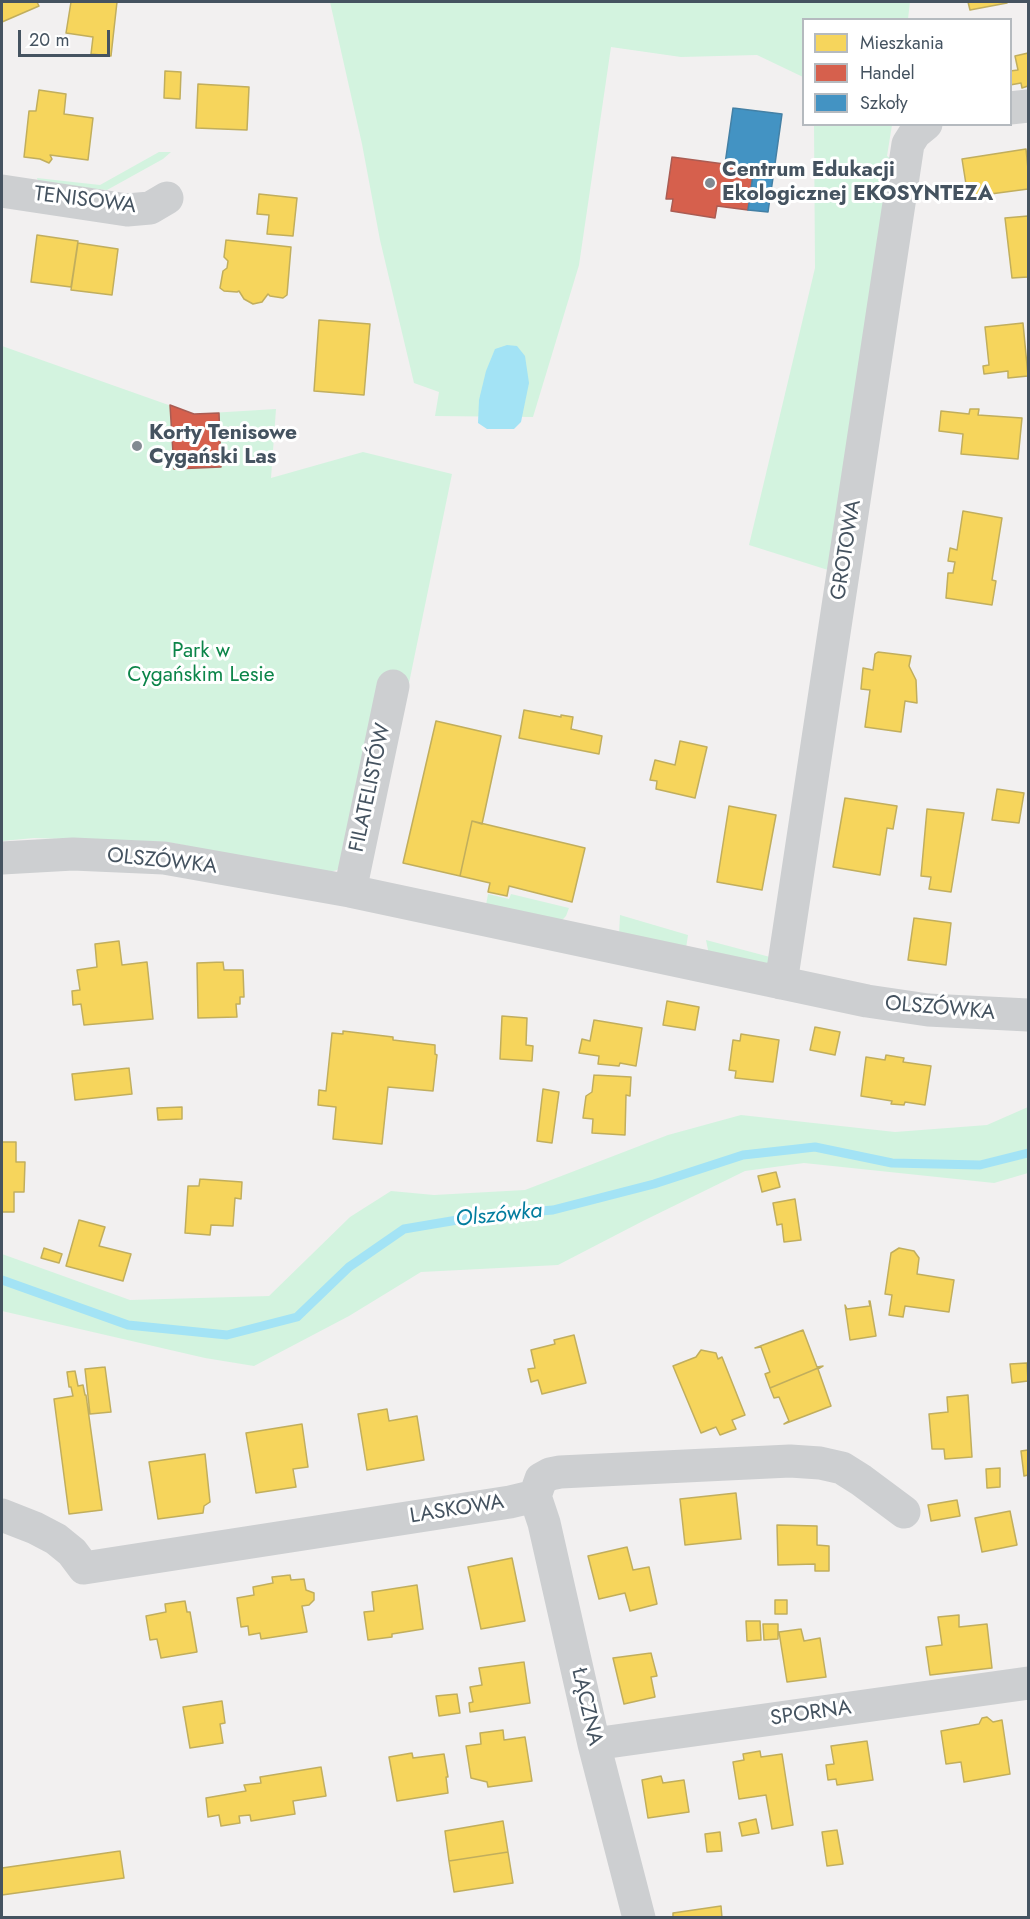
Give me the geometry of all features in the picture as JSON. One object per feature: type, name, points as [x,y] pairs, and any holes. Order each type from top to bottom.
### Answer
[{"type":"street","points":[[1012,108],[1029,106]]},
{"type":"street","name":"GROTOWA","points":[[781,983],[908,144],[915,133],[924,126]]},
{"type":"street","name":"TENISOWA","points":[[2,191],[127,210],[150,208],[167,198]]},
{"type":"street","name":"FILATELISTÓW","points":[[350,891],[393,686]]},
{"type":"street","name":"OLSZÓWKA","points":[[2,858],[73,854],[164,858],[350,891],[867,1001],[928,1010],[1029,1015]]},
{"type":"street","points":[[535,1496],[541,1479],[560,1472],[790,1461],[820,1463],[842,1468],[904,1512]]},
{"type":"street","name":"LASKOWA","points":[[2,1515],[56,1539],[72,1552],[84,1568],[510,1502],[535,1496]]},
{"type":"street","name":"ŁĄCZNA","points":[[535,1496],[544,1523],[594,1744],[639,1917]]},
{"type":"street","name":"SPORNA","points":[[594,1744],[1029,1683]]},
{"type":"green space","points":[[330,2],[910,2],[908,18],[802,18],[802,77],[757,55],[681,57],[611,47],[579,265],[533,417],[435,416],[439,392],[414,383],[380,240],[362,144]]},
{"type":"green space","points":[[814,126],[892,126],[887,156],[896,162],[828,570],[749,545],[815,268]]},
{"type":"green space","points":[[159,152],[171,152],[163,159],[107,190],[39,184],[37,178],[100,185]]},
{"type":"green space","name":"Park w Cygańskim Lesie","points":[[2,346],[194,414],[276,409],[271,478],[363,452],[452,474],[409,683],[344,863],[337,870],[330,872],[167,842],[34,838],[2,841]]},
{"type":"green space","points":[[488,894],[509,899],[511,894],[569,908],[561,921],[486,905]]},
{"type":"green space","points":[[620,915],[688,935],[686,948],[619,934]]},
{"type":"green space","points":[[706,940],[770,957],[771,962],[760,967],[709,955]]},
{"type":"green space","points":[[1028,1107],[1028,1173],[994,1183],[804,1163],[745,1171],[558,1265],[421,1272],[349,1316],[254,1366],[205,1358],[2,1311],[2,1254],[130,1300],[269,1296],[350,1217],[391,1191],[434,1195],[525,1190],[668,1135],[741,1115],[895,1132],[987,1125]]},
{"type":"water","points":[[507,345],[517,346],[525,356],[529,383],[521,422],[514,429],[487,429],[478,423],[479,400],[486,371],[495,349]]},
{"type":"building: Mieszkania","points":[[2,2],[37,2],[39,6],[2,22]]},
{"type":"building: Mieszkania","points":[[71,2],[117,2],[111,56],[91,54],[93,37],[66,33]]},
{"type":"building: Mieszkania","points":[[968,2],[1007,2],[1007,3],[970,10]]},
{"type":"building: Mieszkania","points":[[1028,53],[1028,86],[1022,88],[1021,83],[1012,85],[1012,71],[1018,70],[1015,56]]},
{"type":"building: Mieszkania","points":[[165,71],[181,72],[180,99],[164,98]]},
{"type":"building: Mieszkania","points":[[198,84],[249,87],[247,130],[196,128]]},
{"type":"building: Mieszkania","points":[[39,90],[66,94],[64,114],[93,118],[88,160],[50,155],[52,159],[49,163],[24,157],[29,111],[36,111]]},
{"type":"building: Mieszkania","points":[[1026,149],[1028,189],[968,197],[962,159]]},
{"type":"building: Mieszkania","points":[[259,194],[297,198],[293,236],[267,234],[269,215],[257,214]]},
{"type":"building: Mieszkania","points":[[1028,216],[1028,277],[1012,278],[1005,218]]},
{"type":"building: Mieszkania","points":[[37,235],[78,241],[71,287],[31,282]]},
{"type":"building: Mieszkania","points":[[226,240],[291,247],[287,295],[283,298],[268,294],[262,302],[253,304],[244,299],[239,291],[224,291],[220,288],[223,271],[227,268],[228,261],[224,257]]},
{"type":"building: Mieszkania","points":[[78,243],[118,249],[112,295],[71,290]]},
{"type":"building: Mieszkania","points":[[319,320],[370,324],[364,395],[314,391]]},
{"type":"building: Mieszkania","points":[[1023,323],[1028,376],[1008,378],[1008,371],[984,374],[983,366],[989,365],[985,327]]},
{"type":"building: Mieszkania","points":[[970,409],[979,409],[978,415],[1022,418],[1018,459],[961,454],[963,434],[939,431],[941,411],[969,414]]},
{"type":"building: Mieszkania","points":[[963,511],[1002,518],[992,580],[996,581],[992,605],[946,598],[948,573],[953,573],[955,562],[948,561],[950,548],[957,550]]},
{"type":"building: Mieszkania","points":[[878,652],[911,656],[909,666],[916,680],[917,703],[905,701],[901,732],[865,727],[870,690],[861,689],[863,668],[873,670],[875,654]]},
{"type":"building: Mieszkania","points":[[524,710],[573,717],[571,729],[602,736],[599,754],[519,738]]},
{"type":"building: Mieszkania","points":[[436,721],[501,736],[482,824],[472,821],[460,876],[403,863]]},
{"type":"building: Mieszkania","points":[[680,741],[707,747],[695,798],[656,789],[657,781],[650,780],[655,760],[675,765]]},
{"type":"building: Mieszkania","points":[[997,789],[1024,793],[1019,823],[992,820]]},
{"type":"building: Mieszkania","points":[[845,798],[897,806],[893,829],[887,828],[880,875],[833,867]]},
{"type":"building: Mieszkania","points":[[729,806],[776,815],[762,890],[717,882]]},
{"type":"building: Mieszkania","points":[[927,809],[964,813],[951,892],[929,889],[931,877],[921,876]]},
{"type":"building: Mieszkania","points":[[472,821],[585,848],[572,902],[509,886],[507,896],[488,892],[490,883],[460,876]]},
{"type":"building: Mieszkania","points":[[914,918],[951,923],[946,965],[908,960]]},
{"type":"building: Mieszkania","points":[[119,941],[122,965],[147,962],[153,1019],[84,1025],[81,1004],[73,1005],[72,991],[80,990],[77,970],[97,967],[95,944]]},
{"type":"building: Mieszkania","points":[[223,962],[224,970],[243,970],[244,997],[240,997],[240,1004],[236,1004],[237,1017],[198,1018],[197,963]]},
{"type":"building: Mieszkania","points":[[667,1001],[699,1007],[695,1030],[663,1025]]},
{"type":"building: Mieszkania","points":[[502,1016],[527,1018],[526,1045],[533,1046],[532,1061],[500,1059]]},
{"type":"building: Mieszkania","points":[[594,1020],[642,1028],[636,1066],[620,1063],[619,1066],[598,1064],[599,1056],[579,1053],[582,1039],[590,1041]]},
{"type":"building: Mieszkania","points":[[815,1027],[840,1032],[835,1055],[810,1050]]},
{"type":"building: Mieszkania","points":[[343,1031],[435,1045],[437,1055],[433,1091],[388,1087],[382,1144],[333,1139],[336,1107],[318,1105],[319,1090],[326,1091],[332,1033],[343,1034]]},
{"type":"building: Mieszkania","points":[[741,1034],[779,1040],[773,1082],[735,1078],[736,1071],[729,1070],[733,1040],[740,1041]]},
{"type":"building: Mieszkania","points":[[886,1055],[904,1058],[903,1062],[931,1066],[925,1105],[905,1102],[904,1105],[891,1104],[892,1101],[861,1096],[866,1057],[885,1060]]},
{"type":"building: Mieszkania","points":[[129,1068],[132,1094],[75,1100],[72,1074]]},
{"type":"building: Mieszkania","points":[[594,1075],[631,1077],[630,1096],[626,1095],[625,1135],[592,1133],[593,1119],[583,1118],[586,1096],[592,1092]]},
{"type":"building: Mieszkania","points":[[543,1089],[559,1092],[552,1143],[537,1141]]},
{"type":"building: Mieszkania","points":[[182,1107],[182,1119],[158,1120],[157,1108]]},
{"type":"building: Mieszkania","points":[[2,1142],[16,1142],[16,1162],[25,1162],[24,1192],[14,1192],[14,1212],[2,1212]]},
{"type":"building: Mieszkania","points":[[776,1172],[780,1187],[762,1192],[758,1176]]},
{"type":"building: Mieszkania","points":[[200,1179],[242,1182],[241,1199],[235,1198],[233,1226],[211,1225],[210,1235],[185,1233],[188,1186],[199,1186]]},
{"type":"building: Mieszkania","points":[[795,1199],[801,1240],[784,1242],[782,1224],[777,1225],[773,1203]]},
{"type":"building: Mieszkania","points":[[79,1220],[105,1227],[99,1246],[131,1254],[123,1281],[66,1266]]},
{"type":"building: Mieszkania","points":[[44,1248],[62,1254],[59,1263],[41,1258]]},
{"type":"building: Mieszkania","points":[[899,1248],[914,1251],[919,1258],[917,1274],[954,1280],[949,1312],[905,1306],[903,1317],[889,1315],[892,1295],[885,1294],[891,1253]]},
{"type":"building: Mieszkania","points":[[870,1301],[876,1336],[850,1340],[845,1305],[847,1309],[870,1306]]},
{"type":"building: Mieszkania","points":[[803,1330],[817,1367],[823,1366],[770,1388],[765,1374],[770,1372],[761,1347],[755,1348]]},
{"type":"building: Mieszkania","points":[[574,1335],[586,1383],[542,1394],[538,1380],[531,1382],[528,1369],[535,1368],[531,1350],[555,1344],[554,1340]]},
{"type":"building: Mieszkania","points":[[701,1350],[716,1353],[718,1359],[722,1357],[745,1415],[732,1420],[736,1429],[720,1435],[716,1427],[701,1433],[673,1366],[696,1357]]},
{"type":"building: Mieszkania","points":[[1027,1363],[1028,1381],[1012,1383],[1010,1364]]},
{"type":"building: Mieszkania","points":[[823,1366],[818,1369],[831,1406],[784,1424],[789,1421],[779,1397],[774,1398],[770,1388]]},
{"type":"building: Mieszkania","points":[[105,1367],[111,1412],[90,1414],[85,1369]]},
{"type":"building: Mieszkania","points":[[75,1371],[78,1386],[83,1385],[86,1395],[102,1510],[69,1514],[54,1399],[73,1396],[67,1372]]},
{"type":"building: Mieszkania","points":[[968,1395],[972,1457],[945,1459],[944,1449],[932,1449],[929,1414],[948,1412],[947,1397]]},
{"type":"building: Mieszkania","points":[[387,1409],[389,1421],[417,1416],[424,1460],[367,1470],[358,1414]]},
{"type":"building: Mieszkania","points":[[302,1424],[308,1467],[293,1469],[296,1487],[256,1493],[246,1433]]},
{"type":"building: Mieszkania","points":[[1028,1450],[1028,1475],[1024,1476],[1021,1451]]},
{"type":"building: Mieszkania","points":[[205,1454],[210,1502],[204,1506],[203,1513],[158,1519],[149,1462]]},
{"type":"building: Mieszkania","points":[[1000,1468],[1000,1487],[987,1488],[986,1469]]},
{"type":"building: Mieszkania","points":[[736,1493],[741,1539],[685,1545],[680,1499]]},
{"type":"building: Mieszkania","points":[[957,1500],[960,1516],[931,1521],[928,1505]]},
{"type":"building: Mieszkania","points":[[1010,1511],[1017,1545],[982,1552],[975,1518]]},
{"type":"building: Mieszkania","points":[[777,1525],[817,1526],[817,1545],[829,1546],[829,1571],[815,1571],[815,1564],[778,1565]]},
{"type":"building: Mieszkania","points":[[627,1547],[633,1570],[649,1567],[657,1604],[630,1611],[625,1593],[599,1599],[588,1556]]},
{"type":"building: Mieszkania","points":[[512,1558],[525,1621],[481,1629],[468,1567]]},
{"type":"building: Mieszkania","points":[[290,1575],[291,1580],[304,1579],[306,1590],[314,1593],[314,1600],[309,1605],[302,1606],[307,1632],[261,1639],[260,1633],[249,1635],[248,1626],[241,1627],[237,1598],[254,1595],[253,1587],[273,1583],[272,1577]]},
{"type":"building: Mieszkania","points":[[417,1585],[423,1629],[368,1640],[364,1612],[374,1611],[372,1592]]},
{"type":"building: Mieszkania","points":[[775,1600],[787,1600],[787,1614],[775,1614]]},
{"type":"building: Mieszkania","points":[[185,1601],[187,1612],[190,1612],[197,1652],[161,1658],[157,1639],[150,1640],[146,1616],[166,1612],[165,1604]]},
{"type":"building: Mieszkania","points":[[959,1615],[959,1627],[987,1624],[992,1668],[930,1675],[926,1647],[942,1645],[938,1617]]},
{"type":"building: Mieszkania","points":[[746,1621],[760,1621],[761,1640],[747,1641]]},
{"type":"building: Mieszkania","points":[[763,1624],[778,1624],[778,1639],[764,1640]]},
{"type":"building: Mieszkania","points":[[801,1629],[804,1641],[820,1638],[826,1677],[787,1682],[779,1632]]},
{"type":"building: Mieszkania","points":[[651,1653],[657,1676],[651,1677],[655,1697],[624,1704],[613,1658]]},
{"type":"building: Mieszkania","points":[[524,1662],[530,1703],[470,1712],[469,1703],[473,1702],[470,1687],[482,1685],[479,1668]]},
{"type":"building: Mieszkania","points":[[457,1694],[460,1713],[439,1716],[436,1696]]},
{"type":"building: Mieszkania","points":[[222,1701],[225,1723],[220,1724],[223,1743],[190,1748],[183,1707]]},
{"type":"building: Mieszkania","points":[[987,1717],[993,1722],[1002,1720],[1010,1774],[964,1782],[961,1762],[946,1764],[941,1731],[979,1724],[982,1718]]},
{"type":"building: Mieszkania","points":[[503,1730],[504,1740],[525,1737],[532,1781],[488,1787],[487,1782],[471,1778],[466,1746],[481,1744],[480,1733]]},
{"type":"building: Mieszkania","points":[[867,1741],[873,1780],[837,1785],[836,1779],[828,1780],[826,1765],[834,1764],[831,1746]]},
{"type":"building: Mieszkania","points":[[760,1751],[761,1757],[782,1754],[793,1825],[772,1829],[766,1795],[739,1799],[733,1762],[744,1760],[743,1754]]},
{"type":"building: Mieszkania","points":[[412,1753],[413,1758],[444,1754],[448,1793],[397,1801],[389,1757]]},
{"type":"building: Mieszkania","points":[[321,1767],[326,1796],[293,1801],[295,1814],[251,1821],[250,1815],[239,1816],[240,1823],[221,1826],[219,1815],[208,1817],[206,1798],[246,1791],[244,1785],[261,1783],[260,1777]]},
{"type":"building: Mieszkania","points":[[661,1776],[663,1783],[684,1780],[689,1812],[648,1818],[642,1780]]},
{"type":"building: Mieszkania","points":[[756,1819],[759,1833],[742,1836],[739,1823]]},
{"type":"building: Mieszkania","points":[[503,1821],[508,1852],[449,1861],[445,1831]]},
{"type":"building: Mieszkania","points":[[837,1830],[843,1864],[827,1866],[822,1832]]},
{"type":"building: Mieszkania","points":[[720,1832],[722,1851],[707,1852],[705,1834]]},
{"type":"building: Mieszkania","points":[[120,1851],[124,1878],[2,1895],[2,1868]]},
{"type":"building: Mieszkania","points":[[508,1852],[513,1883],[454,1892],[449,1861]]},
{"type":"building: Mieszkania","points":[[721,1906],[722,1918],[673,1918],[673,1913]]},
{"type":"building: Handel","name":"Centrum Edukacji Ekologicznej EKOSYNTEZA","points":[[672,157],[754,168],[748,210],[717,206],[715,218],[671,211],[673,199],[666,199]]},
{"type":"building: Handel","points":[[170,405],[194,414],[219,413],[221,467],[174,469]]},
{"type":"building: Szkoły","points":[[733,108],[782,114],[774,171],[725,164]]},
{"type":"building: Szkoły","points":[[754,168],[774,171],[768,212],[748,210]]},
{"type":"waterway","name":"Olszówka","points":[[2,1280],[128,1325],[227,1335],[297,1317],[349,1267],[404,1229],[481,1216],[553,1210],[654,1184],[743,1155],[815,1147],[892,1163],[980,1165],[1028,1153]]},
{"type":"place","name":"Centrum Edukacji Ekologicznej EKOSYNTEZA","points":[[710,183]]},
{"type":"place","name":"Korty Tenisowe Cygański Las","points":[[137,446]]}]
